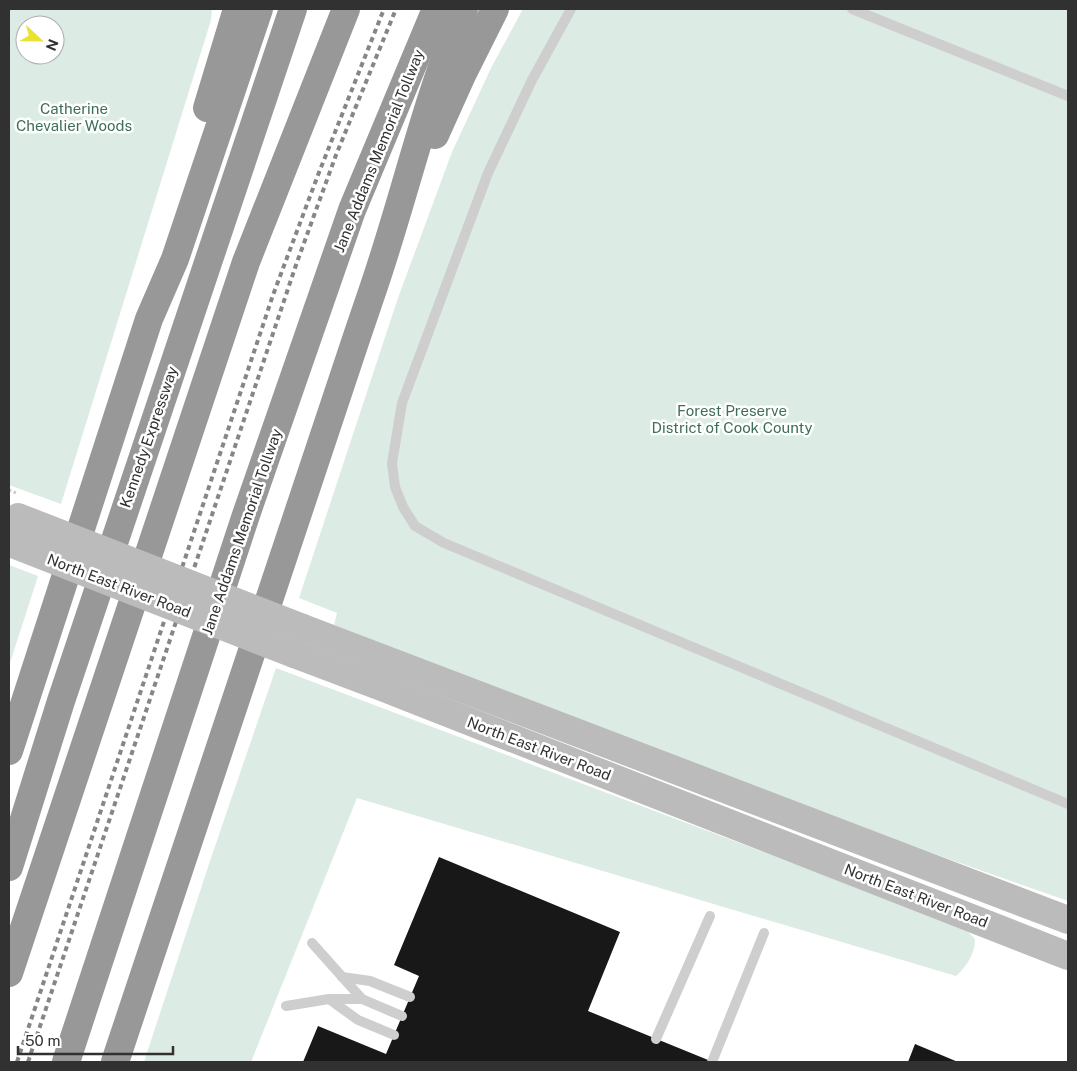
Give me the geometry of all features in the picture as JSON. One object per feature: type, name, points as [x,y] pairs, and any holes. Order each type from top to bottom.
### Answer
[{"type":"highway","points":[[149,319],[161,260],[237,9]]},
{"type":"highway","points":[[9,751],[149,319],[176,259],[259,9]]},
{"type":"highway","name":"Kennedy Expressway","points":[[9,866],[61,700],[293,9]]},
{"type":"highway","points":[[9,973],[246,262],[346,9]]},
{"type":"highway","name":"Jane Addams Memorial Tollway","points":[[66,1062],[246,515],[352,210],[436,9]]},
{"type":"highway","points":[[115,1062],[277,572],[382,263],[435,84],[464,9]]},
{"type":"highway","points":[[382,263],[428,150],[495,9]]},
{"type":"main road","name":"North East River Road","points":[[11,529],[302,628],[1068,920]]},
{"type":"main road","name":"North East River Road","points":[[11,529],[294,654],[1068,956]]},
{"type":"lane","points":[[571,9],[532,80],[488,174],[402,403],[392,463],[395,487],[403,507],[415,526],[450,546],[1068,804]]},
{"type":"lane","points":[[852,9],[1068,96]]},
{"type":"lane","points":[[656,1039],[710,916]]},
{"type":"lane","points":[[712,1062],[764,932]]},
{"type":"lane","points":[[312,943],[362,999]]},
{"type":"lane","points":[[342,977],[370,981],[410,997]]},
{"type":"lane","points":[[329,999],[358,1020],[394,1035]]},
{"type":"lane","points":[[286,1006],[329,999],[362,999],[402,1016]]},
{"type":"green space","name":"Catherine Chevalier Woods","points":[[9,9],[212,9],[211,20],[61,504],[9,485]]},
{"type":"green space","name":"Forest Preserve District of Cook County","points":[[523,9],[1068,9],[1068,901],[892,839],[334,625],[337,613],[299,598],[398,298],[452,152],[492,66]]},
{"type":"green space","points":[[9,565],[38,576],[9,666]]},
{"type":"green space","points":[[276,668],[803,867],[968,932],[975,939],[972,955],[956,976],[357,798],[251,1062],[144,1062]]},
{"type":"building","points":[[439,857],[620,932],[588,1011],[713,1062],[303,1062],[318,1026],[386,1054],[419,976],[394,965]]},
{"type":"building","points":[[915,1044],[958,1062],[908,1062]]},
{"type":"railway","points":[[17,1062],[273,295],[384,9]]},
{"type":"railway","points":[[28,1062],[296,265],[336,155],[396,9]]}]
